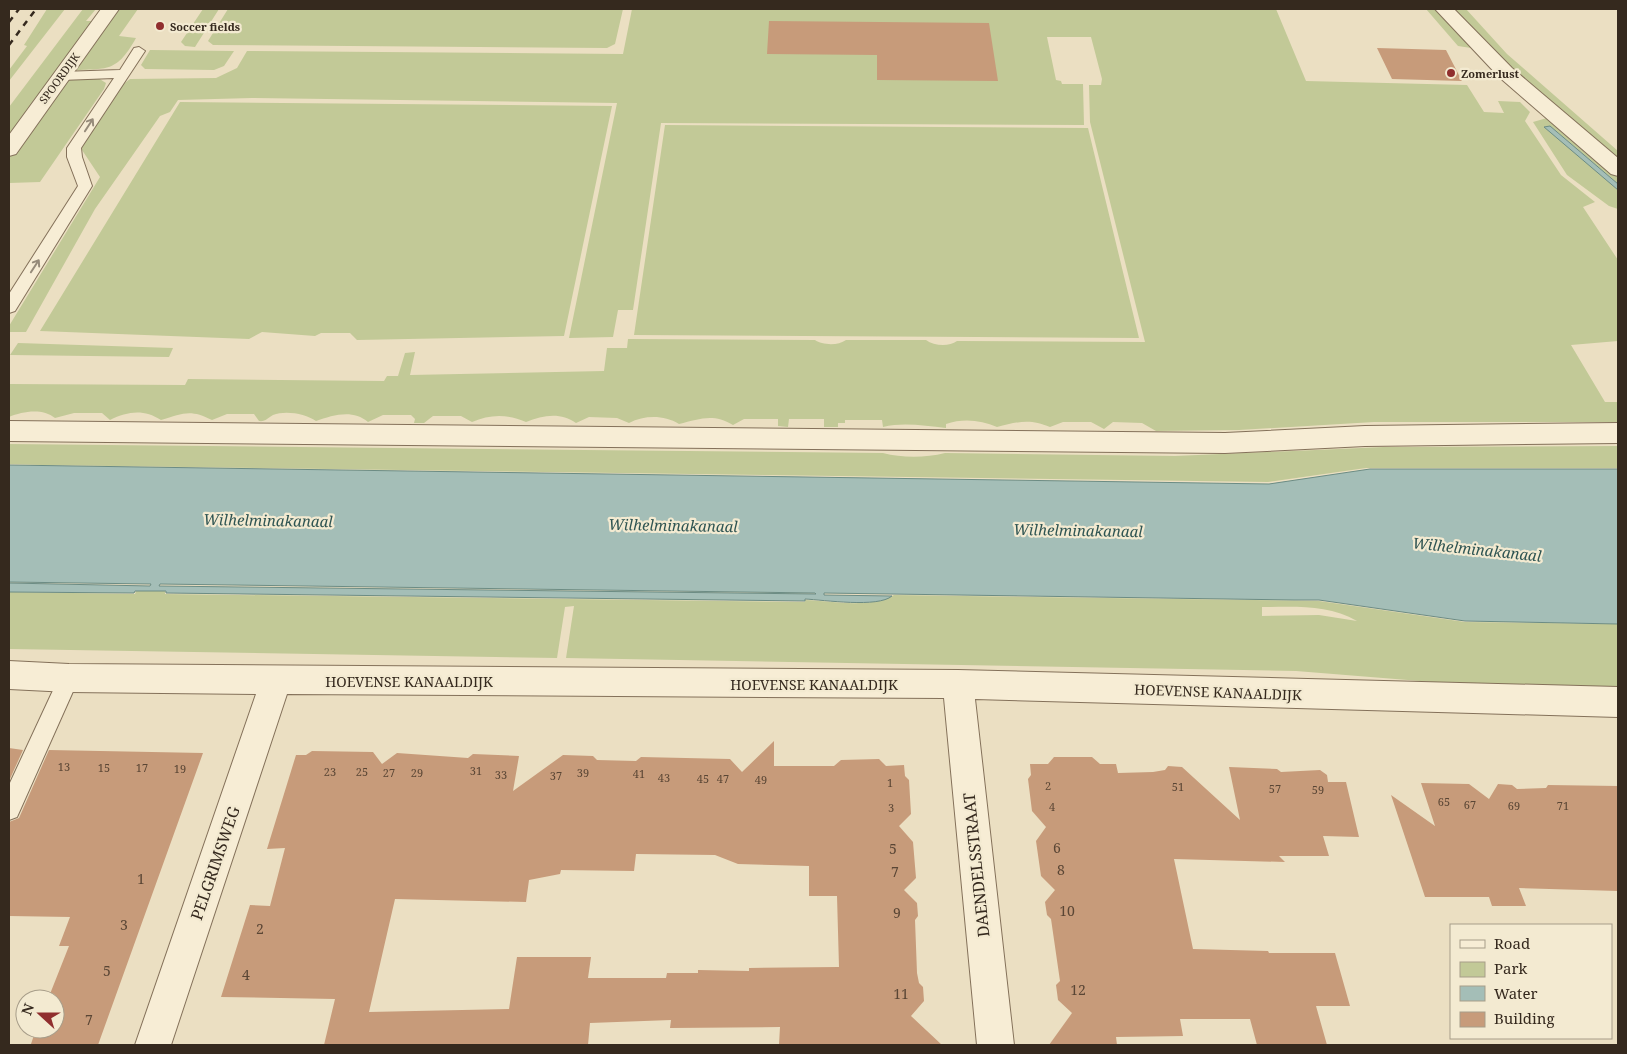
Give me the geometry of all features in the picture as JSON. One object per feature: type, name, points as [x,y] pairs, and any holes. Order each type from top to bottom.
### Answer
[{"type":"street","name":"SPOORDIJK","points":[[9,149],[110,9]]},
{"type":"street","points":[[1444,9],[1465,33],[1512,78],[1618,169]]},
{"type":"street","points":[[9,431],[1225,443],[1365,436],[1618,434]]},
{"type":"street","name":"HOEVENSE KANAALDIJK","points":[[9,676],[276,680],[958,684],[1618,702]]},
{"type":"street","name":"PELGRIMSWEG","points":[[153,1045],[276,680]]},
{"type":"street","name":"DAENDELSSTRAAT","points":[[958,684],[995,1045]]},
{"type":"lane","points":[[9,307],[85,186],[85,180],[73,153],[74,148],[138,51]]},
{"type":"lane","points":[[60,76],[123,74]]},
{"type":"lane","points":[[9,808],[69,678]]},
{"type":"green space","points":[[47,9],[65,9],[9,81],[9,70],[27,46],[24,45]]},
{"type":"green space","points":[[83,9],[96,9],[86,21],[92,21],[101,9],[108,9],[44,90],[9,141],[9,107]]},
{"type":"green space","points":[[118,9],[138,9],[119,36],[136,38],[122,59],[115,64],[100,69],[68,71]]},
{"type":"green space","points":[[203,9],[219,9],[195,47],[185,46],[181,42]]},
{"type":"green space","points":[[228,9],[623,9],[615,44],[607,48],[213,45],[208,41]]},
{"type":"green space","points":[[632,9],[1276,9],[1306,81],[1467,85],[1484,112],[1504,113],[1498,101],[1520,102],[1530,112],[1525,121],[1561,175],[1595,202],[1583,207],[1618,260],[1618,341],[1571,345],[1605,402],[1618,402],[1618,422],[1374,422],[1239,430],[1156,431],[1142,423],[1113,422],[1104,429],[1091,422],[1063,422],[1050,427],[1036,422],[1024,422],[997,427],[978,421],[965,420],[946,424],[946,428],[922,425],[883,427],[882,420],[845,420],[845,423],[838,423],[838,427],[824,427],[824,419],[789,419],[788,427],[778,426],[778,419],[744,419],[733,425],[719,419],[706,418],[679,424],[667,419],[654,417],[635,420],[629,423],[617,418],[589,417],[576,423],[558,416],[539,418],[526,422],[512,417],[499,416],[472,422],[461,416],[433,416],[424,423],[414,423],[415,419],[411,415],[383,415],[368,422],[349,414],[336,415],[316,421],[290,413],[273,415],[261,421],[254,414],[227,414],[212,420],[198,414],[187,413],[161,420],[155,416],[136,412],[110,420],[102,413],[74,413],[55,418],[45,413],[33,412],[20,413],[9,417],[9,384],[185,385],[188,379],[384,381],[387,376],[398,376],[405,353],[415,352],[410,375],[604,371],[607,348],[627,348],[628,339],[815,340],[830,344],[846,340],[926,340],[933,344],[942,345],[957,341],[1145,342],[1090,122],[1089,85],[1101,85],[1102,79],[1091,37],[1047,37],[1056,80],[1061,81],[1062,84],[1083,84],[1084,125],[661,123],[633,310],[618,310],[613,337],[569,338],[617,103],[252,98],[178,100],[170,112],[160,116],[95,209],[26,332],[9,332],[9,326],[100,177],[81,146],[122,85],[130,79],[216,78],[237,68],[247,51],[623,54]]},
{"type":"green space","points":[[1426,9],[1436,9],[1471,48],[1458,46]]},
{"type":"green space","points":[[1454,9],[1466,9],[1507,54],[1618,151],[1618,161],[1528,84]]},
{"type":"green space","points":[[150,50],[234,51],[224,66],[214,70],[145,69],[141,65]]},
{"type":"green space","points":[[98,78],[106,83],[104,89],[40,182],[9,183],[9,157],[58,85],[71,79]]},
{"type":"green space","points":[[180,102],[612,106],[564,336],[357,340],[350,333],[321,333],[315,336],[262,332],[249,339],[40,331]]},
{"type":"green space","points":[[1547,118],[1618,178],[1618,184],[1550,126],[1545,127],[1618,190],[1618,209],[1609,206],[1567,175],[1533,122]]},
{"type":"green space","points":[[665,125],[1088,128],[1139,338],[634,335]]},
{"type":"green space","points":[[18,343],[173,348],[169,357],[10,355]]},
{"type":"green space","points":[[9,444],[883,453],[914,457],[945,453],[1175,456],[1384,447],[1618,446],[1618,468],[1366,468],[1268,482],[42,465],[9,464]]},
{"type":"green space","points":[[136,591],[165,591],[165,594],[805,602],[805,600],[850,603],[873,602],[894,595],[1319,601],[1465,622],[1618,624],[1618,687],[1445,683],[1296,671],[566,658],[574,606],[565,607],[557,658],[9,649],[9,592],[135,594]],"holes":[[[1262,607],[1323,609],[1357,621],[1319,615],[1262,616]]]},
{"type":"water","points":[[1550,126],[1618,184],[1618,190],[1544,127]]},
{"type":"water","name":"Wilhelminakanaal","points":[[9,465],[1269,484],[1370,469],[1618,469],[1618,624],[1465,621],[1319,600],[824,593],[824,595],[892,596],[875,602],[837,602],[805,599],[805,601],[166,593],[166,591],[135,591],[134,593],[9,592],[9,583],[150,586],[151,584],[9,582]],"holes":[[[160,584],[816,594],[159,586]]]},
{"type":"building","points":[[769,21],[989,23],[998,81],[877,80],[877,55],[767,54]]},
{"type":"building","points":[[1377,48],[1446,50],[1462,81],[1392,79]]},
{"type":"building","points":[[774,741],[774,766],[834,766],[841,760],[879,759],[886,766],[904,765],[905,776],[909,780],[911,814],[899,826],[913,842],[916,878],[904,890],[917,903],[918,916],[915,920],[917,973],[919,983],[923,987],[924,1001],[911,1016],[942,1045],[779,1045],[780,1027],[670,1028],[671,1020],[590,1023],[588,1045],[324,1045],[335,999],[221,997],[250,905],[270,906],[285,848],[267,849],[296,755],[306,755],[312,751],[373,752],[382,764],[397,753],[468,758],[473,754],[519,756],[513,791],[563,755],[593,756],[597,760],[636,761],[641,757],[730,759],[742,772]],"holes":[[[636,854],[715,855],[738,864],[809,866],[809,896],[837,896],[839,967],[749,968],[749,971],[698,970],[698,973],[667,973],[666,978],[588,978],[591,957],[517,957],[509,1009],[369,1012],[395,899],[526,902],[529,880],[560,874],[561,870],[634,871]]]},
{"type":"building","points":[[9,748],[23,750],[9,781]]},
{"type":"building","points":[[49,750],[203,753],[98,1045],[31,1044],[33,1039],[65,1039],[65,989],[52,989],[69,946],[59,946],[70,917],[9,916],[9,822],[19,818]]},
{"type":"building","points":[[1054,757],[1092,757],[1100,764],[1116,764],[1118,773],[1153,772],[1165,770],[1168,766],[1182,767],[1240,820],[1229,767],[1277,769],[1281,772],[1320,770],[1327,775],[1328,782],[1346,782],[1359,837],[1323,836],[1329,856],[1279,856],[1285,862],[1174,859],[1193,949],[1268,951],[1269,953],[1335,953],[1350,1006],[1316,1006],[1327,1045],[1257,1045],[1250,1019],[1180,1019],[1183,1036],[1116,1037],[1117,1045],[1049,1045],[1072,1013],[1058,1000],[1056,985],[1060,981],[1051,919],[1047,915],[1045,902],[1055,890],[1041,876],[1036,841],[1046,827],[1032,811],[1028,779],[1031,775],[1030,764],[1048,764]]},
{"type":"building","points":[[1421,783],[1469,784],[1489,799],[1498,784],[1512,785],[1517,789],[1546,788],[1548,785],[1618,786],[1618,891],[1519,888],[1526,906],[1492,906],[1489,897],[1425,897],[1391,795],[1435,826]]},
{"type":"railway","points":[[9,22],[19,9]]},
{"type":"railway","points":[[9,45],[36,9]]},
{"type":"place","name":"Soccer fields","points":[[160,26]]},
{"type":"place","name":"Zomerlust","points":[[1451,73]]}]
